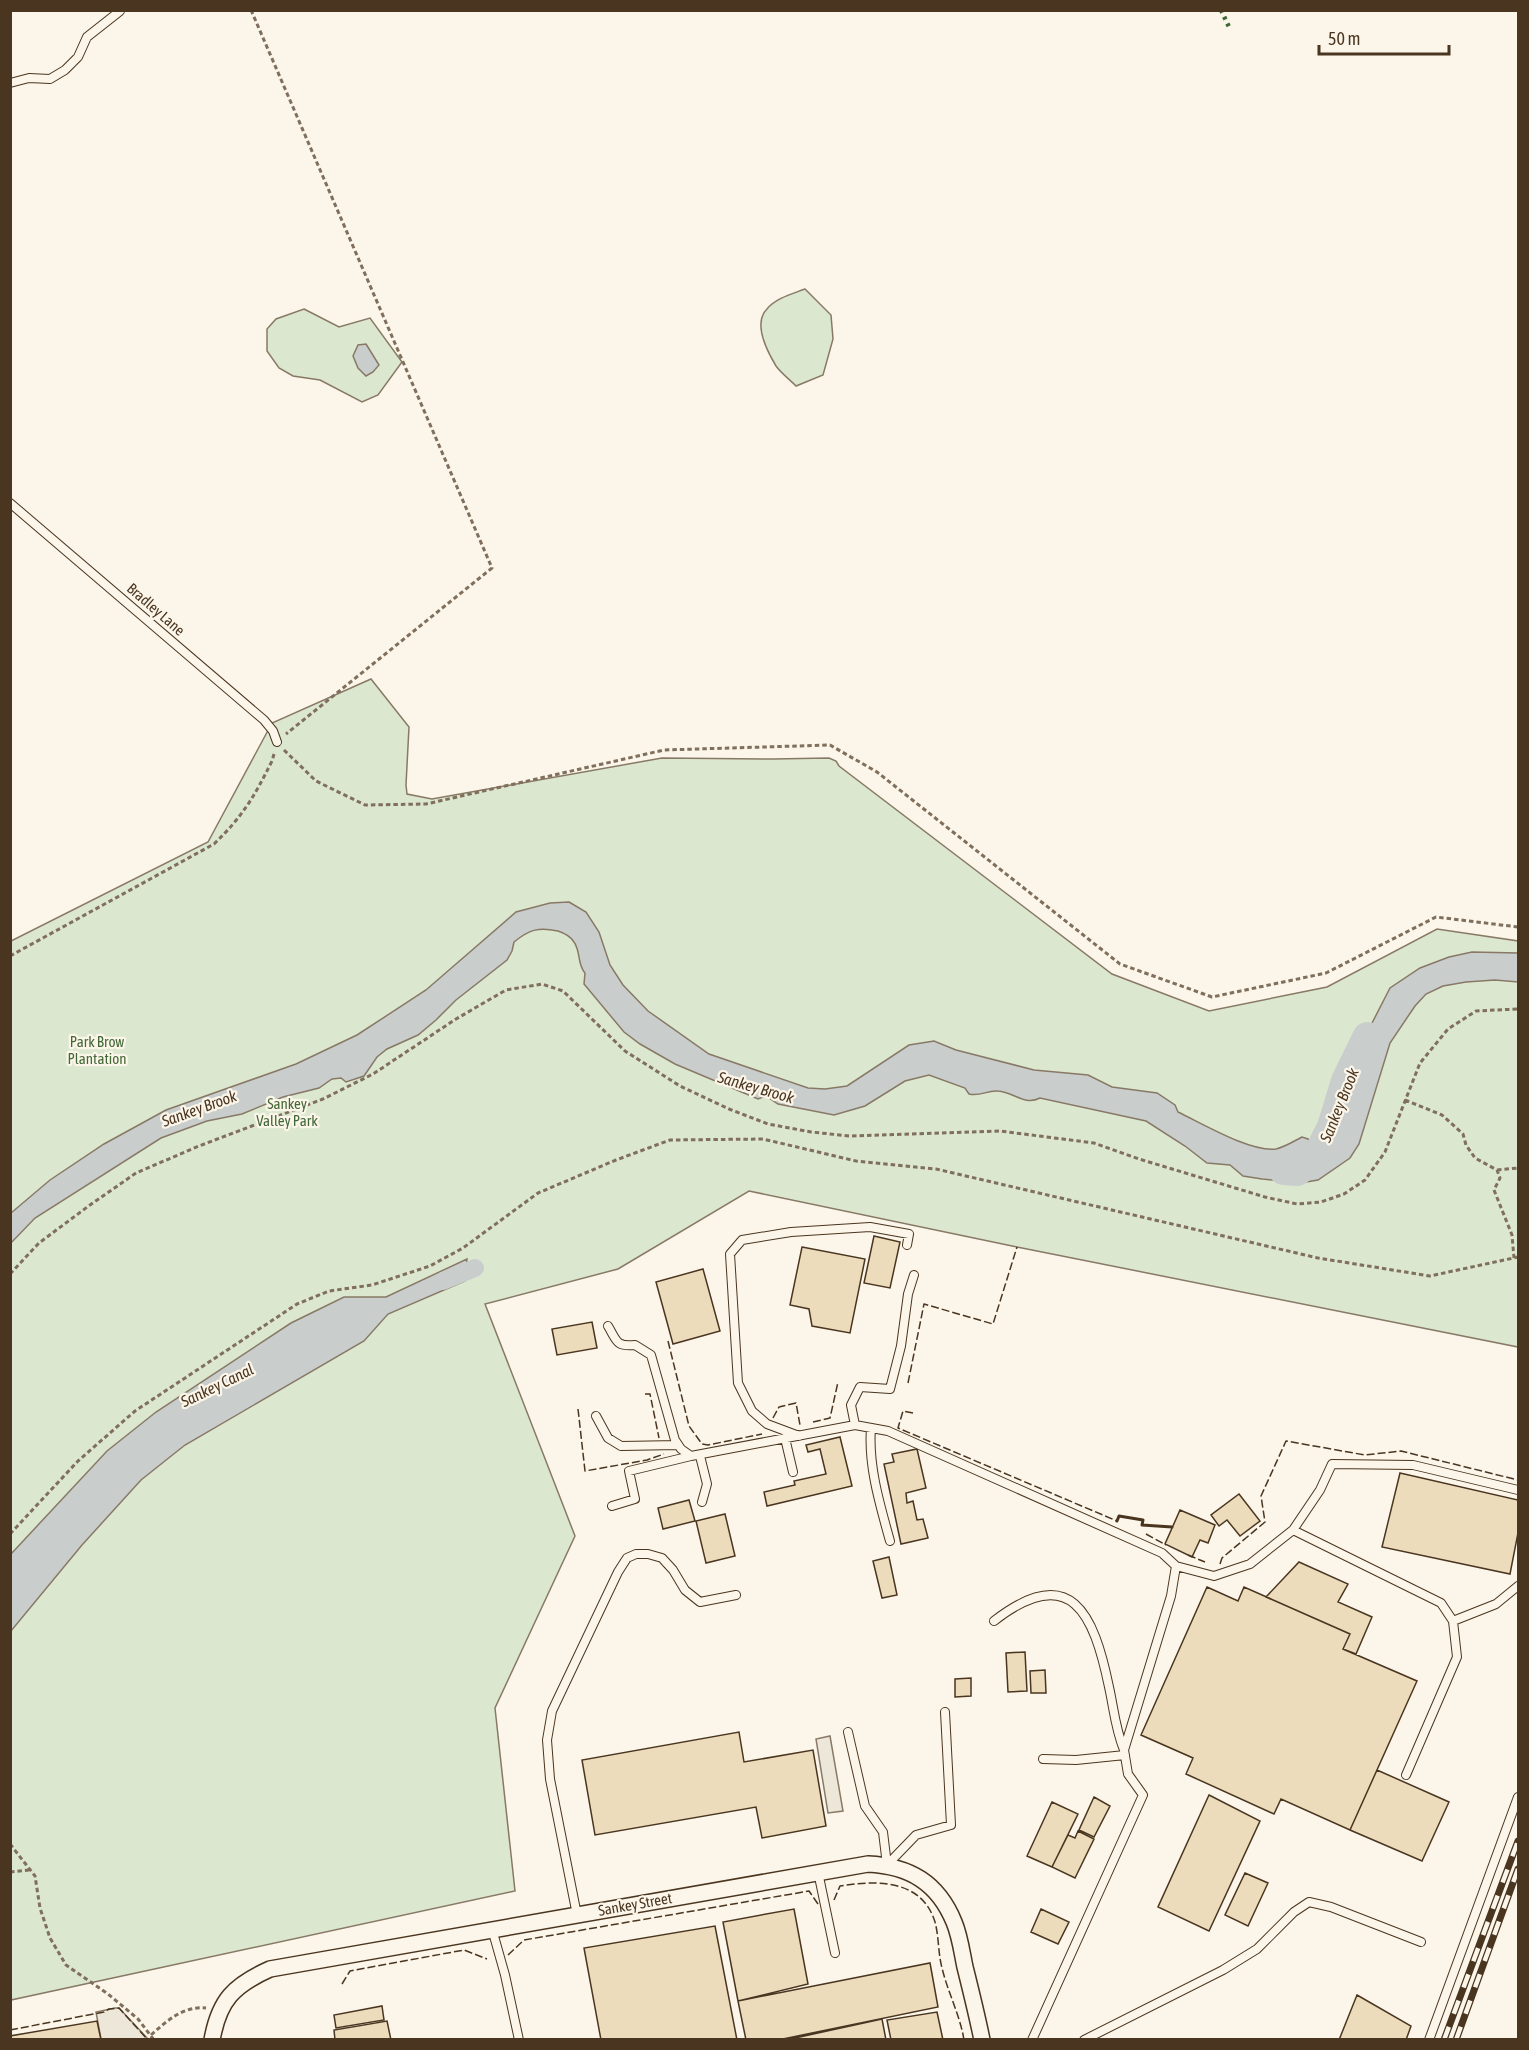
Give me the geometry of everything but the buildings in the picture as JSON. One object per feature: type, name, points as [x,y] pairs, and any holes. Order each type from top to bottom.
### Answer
[{"type":"street","name":"Sankey Street","points":[[212,2040],[219,2011],[226,1998],[252,1977],[270,1969],[868,1864],[903,1869],[920,1878],[935,1890],[945,1904],[955,1924],[982,2040]]},
{"type":"lane","points":[[10,83],[29,78],[50,80],[58,75],[78,57],[87,37],[120,11]]},
{"type":"lane","name":"Bradley Lane","points":[[10,503],[264,720],[273,731],[277,742]]},
{"type":"lane","points":[[799,1436],[767,1424],[752,1411],[738,1383],[730,1254],[742,1240],[791,1232],[870,1227],[909,1234],[907,1245]]},
{"type":"lane","points":[[855,1425],[851,1405],[860,1387],[890,1389],[901,1346],[908,1294],[914,1275]]},
{"type":"lane","points":[[608,1326],[618,1344],[624,1346],[635,1344],[651,1355],[678,1445],[691,1456]]},
{"type":"lane","points":[[596,1416],[608,1438],[621,1446],[678,1445]]},
{"type":"lane","points":[[612,1506],[635,1499],[630,1471],[691,1456],[855,1425],[888,1431],[1162,1553],[1176,1566],[1214,1576],[1250,1564],[1293,1530],[1320,1490],[1332,1464],[1413,1465],[1518,1490]]},
{"type":"lane","points":[[871,1428],[870,1442],[877,1494],[890,1541]]},
{"type":"lane","points":[[786,1438],[793,1472]]},
{"type":"lane","points":[[700,1456],[706,1484],[702,1502]]},
{"type":"lane","points":[[1293,1530],[1441,1603],[1453,1621],[1457,1657],[1406,1776]]},
{"type":"lane","points":[[577,1915],[550,1779],[547,1740],[555,1702],[618,1572],[627,1558],[636,1554],[648,1554],[662,1558],[673,1570],[685,1590],[700,1602],[736,1594]]},
{"type":"lane","points":[[1125,1753],[1171,1596],[1176,1566]]},
{"type":"lane","points":[[1453,1621],[1496,1604],[1518,1587]]},
{"type":"lane","points":[[994,1621],[1014,1606],[1046,1594],[1066,1597],[1079,1608],[1092,1628],[1101,1654],[1128,1774],[1143,1795],[1032,2040]]},
{"type":"lane","points":[[887,1865],[916,1835],[951,1825],[945,1712]]},
{"type":"lane","points":[[848,1732],[865,1806],[883,1832],[887,1865]]},
{"type":"lane","points":[[1043,1759],[1076,1760],[1125,1753]]},
{"type":"lane","points":[[1429,2040],[1518,1797]]},
{"type":"lane","points":[[818,1872],[835,1953]]},
{"type":"lane","points":[[1084,2040],[1223,1970],[1257,1949],[1294,1912],[1309,1902],[1331,1907],[1421,1942]]},
{"type":"lane","points":[[492,1929],[506,1976],[519,2040]]},
{"type":"path","points":[[10,956],[214,844],[235,824],[250,803],[272,761],[277,742],[492,568],[251,10]]},
{"type":"path","points":[[277,742],[316,781],[365,805],[426,804],[664,750],[830,745],[877,772],[1120,964],[1212,997],[1326,973],[1436,917],[1518,927]]},
{"type":"path","points":[[10,1274],[39,1243],[136,1173],[199,1146],[323,1099],[373,1074],[456,1019],[506,990],[542,984],[563,991],[624,1051],[680,1086],[768,1124],[850,1136],[1000,1131],[1094,1143],[1297,1204],[1321,1202],[1344,1194],[1365,1180],[1384,1152],[1420,1063],[1448,1029],[1476,1011],[1518,1010]]},
{"type":"path","points":[[1405,1100],[1442,1115],[1463,1134],[1466,1145],[1475,1158],[1497,1170],[1518,1168]]},
{"type":"path","points":[[1497,1170],[1500,1178],[1494,1190],[1512,1235],[1514,1258]]},
{"type":"path","points":[[10,1844],[35,1876],[40,1908],[50,1938],[66,1965],[108,1994],[138,2019],[154,2040]]},
{"type":"path","points":[[10,1872],[30,1869]]},
{"type":"path","points":[[151,2035],[166,2021],[189,2008],[219,2011]]},
{"type":"green space","points":[[805,289],[831,315],[833,339],[823,375],[796,386],[772,360],[763,337],[761,322],[767,309],[775,302]]},
{"type":"green space","points":[[304,309],[339,327],[370,318],[402,362],[378,395],[362,402],[320,380],[293,376],[279,368],[267,351],[267,329],[276,319]]},
{"type":"green space","name":"Sankey Valley Park","points":[[371,679],[409,727],[407,794],[432,799],[662,758],[829,758],[836,761],[839,766],[1112,974],[1209,1011],[1327,987],[1437,929],[1518,941],[1518,1347],[749,1191],[618,1269],[485,1304],[575,1536],[495,1708],[515,1891],[11,2000],[11,941],[208,842],[272,723]]},
{"type":"shaded area","points":[[830,1736],[843,1811],[828,1813],[816,1739]]},
{"type":"shaded area","points":[[119,2008],[148,2039],[101,2039],[96,2012]]},
{"type":"water","points":[[366,344],[379,365],[366,376],[358,368],[353,356],[358,345]]},
{"type":"water","points":[[569,902],[586,912],[599,932],[610,965],[623,985],[648,1011],[709,1054],[808,1088],[825,1089],[847,1086],[909,1045],[934,1041],[956,1050],[1034,1070],[1088,1075],[1112,1087],[1157,1093],[1175,1105],[1178,1112],[1240,1142],[1265,1149],[1276,1149],[1302,1137],[1308,1139],[1323,1153],[1331,1152],[1338,1144],[1343,1133],[1351,1064],[1390,988],[1420,968],[1449,957],[1472,952],[1518,953],[1518,982],[1495,980],[1466,982],[1443,986],[1426,994],[1390,1043],[1359,1144],[1350,1158],[1318,1180],[1300,1183],[1243,1176],[1230,1165],[1207,1163],[1146,1121],[1040,1098],[1024,1100],[998,1091],[977,1095],[969,1094],[965,1088],[929,1075],[905,1081],[865,1106],[834,1115],[778,1104],[766,1096],[758,1099],[675,1064],[624,1032],[584,984],[585,973],[573,940],[558,931],[535,930],[514,942],[507,960],[456,1000],[418,1035],[387,1049],[377,1057],[364,1076],[346,1082],[341,1078],[332,1079],[319,1088],[283,1097],[242,1114],[207,1121],[161,1138],[35,1218],[11,1243],[11,1213],[50,1180],[104,1144],[166,1110],[296,1064],[357,1035],[426,990],[516,912],[550,903]]},
{"type":"water","points":[[467,1259],[465,1281],[388,1314],[364,1341],[185,1445],[141,1480],[82,1545],[11,1631],[11,1554],[107,1451],[156,1412],[291,1323],[344,1297],[386,1297]]},
{"type":"waterway","name":"Sankey Brook","points":[[1284,1169],[1297,1170],[1321,1151],[1333,1127],[1347,1081],[1368,1038]]},
{"type":"waterway","name":"Sankey Canal","points":[[443,1281],[475,1268]]},
{"type":"railway","points":[[1444,2040],[1518,1841]]},
{"type":"railway","points":[[1456,2040],[1518,1869]]},
{"type":"hedge","points":[[1221,10],[1229,27]]},
{"type":"fence","points":[[908,1383],[924,1304],[993,1324],[1017,1247]]},
{"type":"fence","points":[[668,1341],[689,1426],[702,1444],[708,1445],[762,1434]]},
{"type":"fence","points":[[813,1422],[830,1418],[838,1382]]},
{"type":"fence","points":[[645,1394],[650,1394],[659,1438]]},
{"type":"fence","points":[[773,1418],[779,1407],[796,1403],[800,1425]]},
{"type":"fence","points":[[578,1409],[585,1471],[647,1460],[664,1454]]},
{"type":"fence","points":[[913,1413],[903,1411],[898,1428],[1117,1521]]},
{"type":"fence","points":[[1220,1564],[1222,1558],[1265,1522],[1261,1496],[1286,1441],[1365,1455],[1401,1451],[1518,1480]]},
{"type":"fence","points":[[1146,1534],[1166,1545]]},
{"type":"fence","points":[[1188,1555],[1205,1562]]},
{"type":"fence","points":[[834,1900],[840,1886],[868,1883],[896,1886],[920,1897],[929,1908],[935,1922],[942,1968],[964,2040]]},
{"type":"fence","points":[[508,1955],[524,1940],[809,1891],[818,1904]]},
{"type":"fence","points":[[342,1984],[350,1971],[464,1950],[487,1959]]},
{"type":"fence","points":[[10,2030],[119,2008],[148,2040]]},
{"type":"wall","points":[[1117,1521],[1119,1516],[1143,1520],[1142,1525],[1172,1527]]},
{"type":"park label","name":"Park Brow Plantation","points":[[97,1050]]}]
